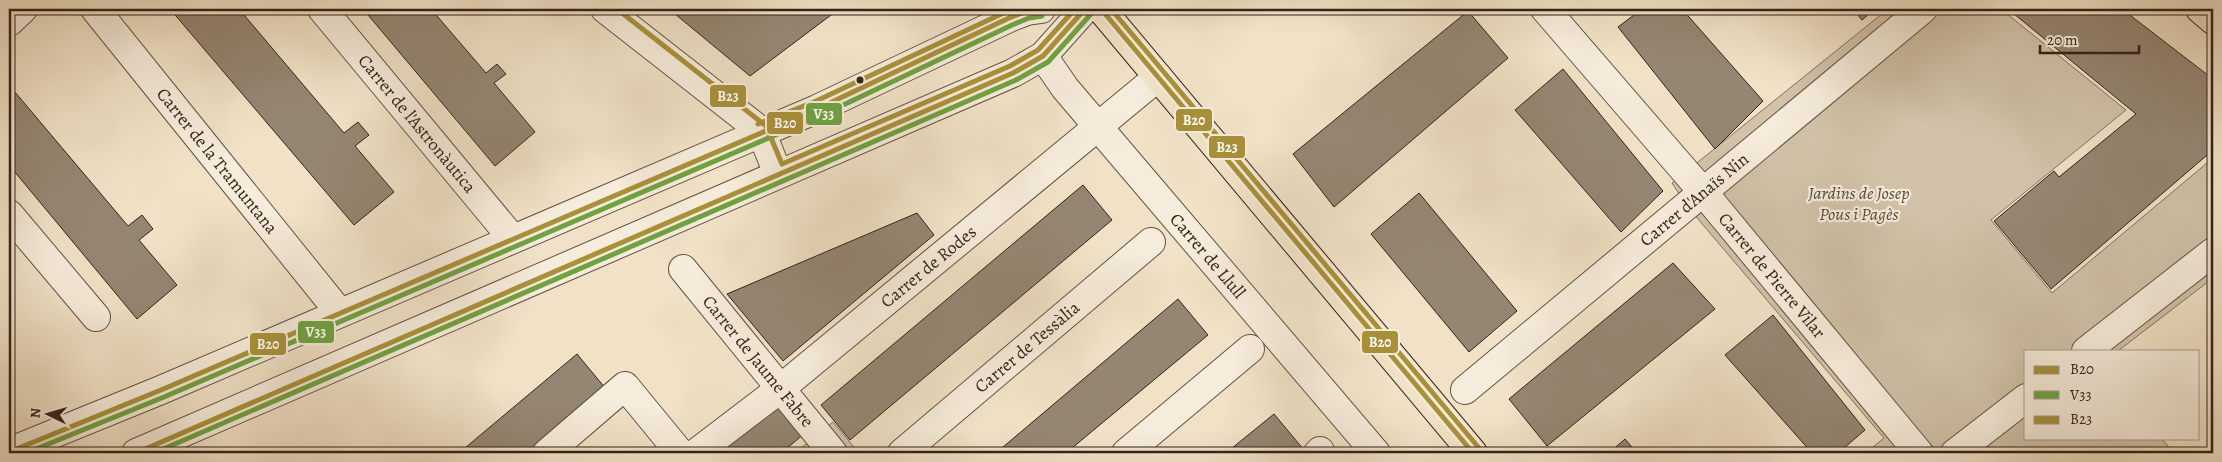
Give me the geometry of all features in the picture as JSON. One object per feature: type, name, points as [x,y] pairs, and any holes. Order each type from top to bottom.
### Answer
[{"type":"main road","points":[[1101,9],[1473,453]]},
{"type":"main road","points":[[2200,9],[2213,20]]},
{"type":"street","points":[[9,22],[23,9]]},
{"type":"street","name":"Carrer de la Tramuntana","points":[[95,9],[340,313]]},
{"type":"street","name":"Carrer de l'Astronàutica","points":[[322,9],[512,238]]},
{"type":"street","points":[[605,9],[761,131],[778,174]]},
{"type":"street","points":[[9,452],[161,390],[816,109],[1009,18],[1027,11],[1041,9]]},
{"type":"street","points":[[136,453],[1013,73],[1043,56],[1085,9]]},
{"type":"street","name":"Carrer de Pierre Vilar","points":[[1545,9],[1703,192],[1919,453]]},
{"type":"street","name":"Carrer d'Anaïs Nin","points":[[1465,390],[1923,9]]},
{"type":"street","name":"Carrer de Llull","points":[[1043,56],[1065,88],[1376,453]]},
{"type":"street","name":"Carrer de Rodes","points":[[696,453],[780,389],[1158,77]]},
{"type":"street","points":[[9,214],[96,317]]},
{"type":"street","name":"Carrer de Tessàlia","points":[[902,453],[1151,242]]},
{"type":"street","points":[[2087,350],[2213,252]]},
{"type":"street","name":"Carrer de Jaume Fabre","points":[[683,269],[833,453]]},
{"type":"street","points":[[1126,453],[1250,349]]},
{"type":"street","points":[[546,453],[624,386],[680,453]]},
{"type":"street","points":[[1955,453],[2024,400]]},
{"type":"green space","name":"Jardins de Josep Pous i Pagès","points":[[1888,9],[2001,9],[2126,110],[1991,220],[2052,293],[2213,158],[2213,278],[2119,350],[2024,350],[2024,440],[2163,440],[2174,453],[1866,453],[1884,438],[1687,206],[1672,183]]},
{"type":"green space","points":[[833,422],[859,453],[795,453]]},
{"type":"building","points":[[170,9],[239,9],[344,133],[358,122],[369,135],[355,146],[394,192],[354,225]]},
{"type":"building","points":[[363,9],[431,9],[486,73],[497,64],[506,74],[494,83],[535,132],[495,166]]},
{"type":"building","points":[[669,9],[839,9],[750,76]]},
{"type":"building","points":[[1642,9],[1682,9],[1763,101],[1715,149],[1618,27]]},
{"type":"building","points":[[1853,9],[1875,9],[1862,20]]},
{"type":"building","points":[[2008,9],[2122,9],[2213,79],[2213,150],[2051,289],[1994,221],[2054,171],[2059,177],[2136,114]]},
{"type":"building","points":[[1468,11],[1508,58],[1334,207],[1293,154]]},
{"type":"building","points":[[1563,69],[1663,191],[1621,232],[1515,110]]},
{"type":"building","points":[[9,85],[128,226],[142,215],[153,229],[139,240],[177,285],[137,319],[9,165]]},
{"type":"building","points":[[1083,185],[1112,220],[850,440],[821,405]]},
{"type":"building","points":[[1419,193],[1517,311],[1469,352],[1371,234]]},
{"type":"building","points":[[917,213],[934,235],[783,361],[727,294]]},
{"type":"building","points":[[1673,263],[1715,309],[1547,446],[1509,399]]},
{"type":"building","points":[[1178,299],[1208,335],[1066,453],[996,453]]},
{"type":"building","points":[[1773,315],[1865,430],[1838,453],[1812,453],[1725,355]]},
{"type":"building","points":[[577,354],[606,389],[529,453],[459,453]]},
{"type":"building","points":[[784,398],[810,429],[781,453],[718,453]]},
{"type":"building","points":[[1274,414],[1304,450],[1299,453],[1226,453]]},
{"type":"building","points":[[1625,439],[1637,453],[1609,453]]},
{"type":"transit line","name":"B23","points":[[617,9],[766,126],[782,164],[1010,66],[1038,50],[1075,9]]},
{"type":"transit line","name":"B23","points":[[758,124],[814,102],[1012,9]]},
{"type":"transit line","name":"B20","points":[[9,452],[161,390],[817,109],[1009,18],[1027,11],[1041,9]]},
{"type":"transit line","name":"B20","points":[[136,453],[1013,73],[1043,56],[1085,9]]},
{"type":"transit line","name":"B20","points":[[1101,9],[1473,453]]},
{"type":"transit line","name":"B23","points":[[1111,9],[1479,448]]},
{"type":"transit line","name":"V33","points":[[154,453],[1016,80],[1048,62],[1091,14]]},
{"type":"transit line","name":"V33","points":[[26,453],[164,397],[820,116],[1012,25],[1029,18],[1042,16]]}]
